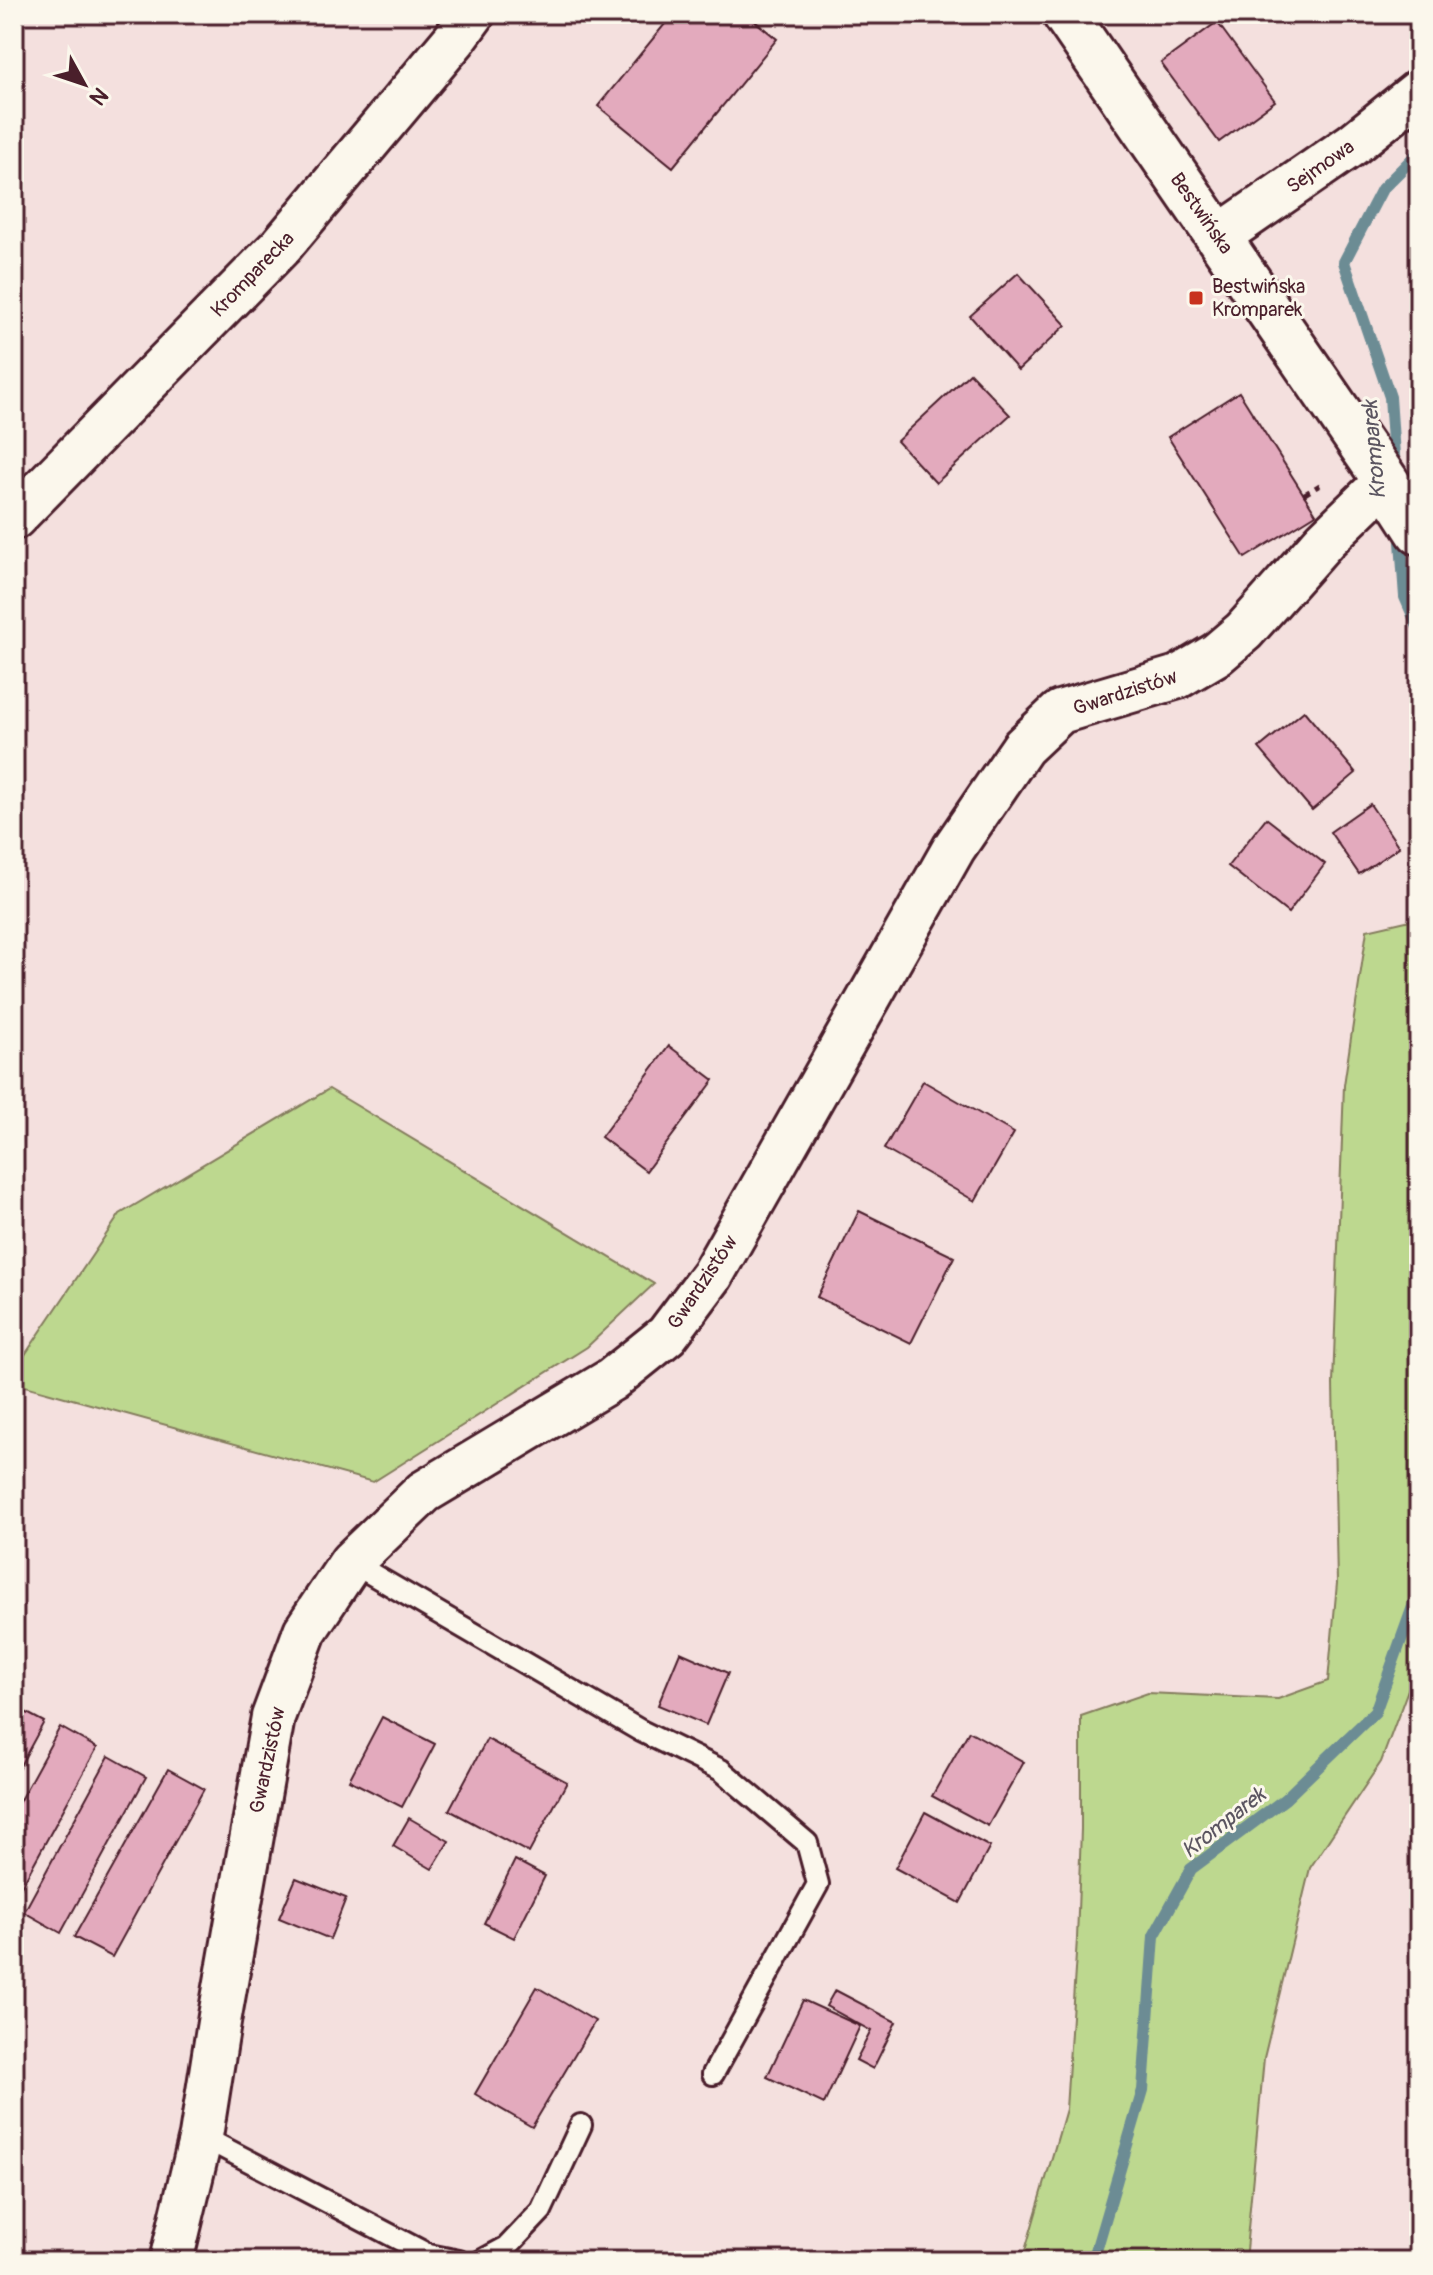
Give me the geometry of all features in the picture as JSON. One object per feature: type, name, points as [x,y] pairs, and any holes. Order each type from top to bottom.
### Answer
[{"type":"street","name":"Kromparecka","points":[[14,518],[281,246],[473,14]]},
{"type":"street","name":"Bestwińska","points":[[1065,14],[1419,532]]},
{"type":"street","name":"Sejmowa","points":[[1218,237],[1353,144],[1419,91]]},
{"type":"street","name":"Gwardzistów","points":[[171,2261],[201,2136],[273,1717],[305,1631],[351,1562],[424,1492],[611,1380],[667,1335],[712,1275],[954,848],[1023,747],[1060,712],[1178,677],[1217,654],[1244,631],[1325,540],[1386,481]]},
{"type":"lane","points":[[351,1562],[641,1731],[721,1770],[807,1843],[818,1884],[713,2074]]},
{"type":"lane","points":[[481,2261],[507,2247],[541,2211],[581,2125]]},
{"type":"lane","points":[[201,2136],[429,2255],[459,2261]]},
{"type":"green space","points":[[1419,918],[1419,1628],[1416,1668],[1381,1762],[1310,1868],[1264,2058],[1245,2261],[1022,2261],[1066,2109],[1077,1939],[1081,1716],[1148,1693],[1278,1699],[1328,1681],[1337,1583],[1333,1384],[1344,1085],[1367,930]]},
{"type":"green space","points":[[329,1089],[654,1284],[587,1347],[373,1482],[14,1383],[14,1371],[120,1214]]},
{"type":"building","points":[[673,14],[746,14],[777,39],[673,167],[598,106]]},
{"type":"building","points":[[1217,22],[1275,101],[1219,142],[1161,63]]},
{"type":"building","points":[[1018,273],[1066,325],[1018,370],[970,316]]},
{"type":"building","points":[[970,373],[1010,415],[936,483],[897,441]]},
{"type":"building","points":[[1239,392],[1316,514],[1245,558],[1168,437]]},
{"type":"building","points":[[1304,711],[1356,773],[1312,810],[1259,748]]},
{"type":"building","points":[[1370,804],[1399,847],[1359,874],[1330,832]]},
{"type":"building","points":[[1266,818],[1325,864],[1288,913],[1228,866]]},
{"type":"building","points":[[669,1046],[714,1080],[646,1171],[601,1137]]},
{"type":"building","points":[[923,1081],[1014,1133],[975,1201],[884,1149]]},
{"type":"building","points":[[859,1211],[954,1257],[911,1343],[817,1297]]},
{"type":"building","points":[[680,1652],[728,1673],[706,1725],[658,1705]]},
{"type":"building","points":[[14,1706],[44,1722],[14,1777]]},
{"type":"building","points":[[382,1717],[435,1744],[402,1807],[349,1780]]},
{"type":"building","points":[[60,1727],[97,1748],[14,1900],[14,1811]]},
{"type":"building","points":[[969,1731],[1024,1762],[988,1826],[932,1796]]},
{"type":"building","points":[[487,1739],[567,1782],[529,1853],[449,1810]]},
{"type":"building","points":[[109,1756],[146,1777],[61,1933],[24,1912]]},
{"type":"building","points":[[168,1769],[204,1789],[112,1957],[74,1937]]},
{"type":"building","points":[[925,1812],[990,1847],[960,1903],[895,1868]]},
{"type":"building","points":[[409,1818],[449,1841],[432,1869],[393,1846]]},
{"type":"building","points":[[515,1860],[545,1876],[514,1938],[484,1923]]},
{"type":"building","points":[[296,1878],[346,1898],[330,1939],[279,1918]]},
{"type":"building","points":[[537,1987],[595,2021],[532,2127],[475,2094]]},
{"type":"building","points":[[835,1990],[896,2022],[873,2069],[856,2060],[871,2031],[826,2006]]},
{"type":"building","points":[[803,2000],[860,2026],[824,2104],[767,2077]]},
{"type":"waterway","name":"Kromparek","points":[[1395,470],[1390,397],[1344,262],[1382,189],[1419,152]]},
{"type":"waterway","name":"Kromparek","points":[[1400,528],[1405,597],[1419,629]]},
{"type":"waterway","name":"Kromparek","points":[[1093,2261],[1143,2090],[1154,1936],[1191,1869],[1285,1799],[1375,1712],[1419,1590]]},
{"type":"place","name":"Bestwińska Kromparek","points":[[1196,298]]}]
